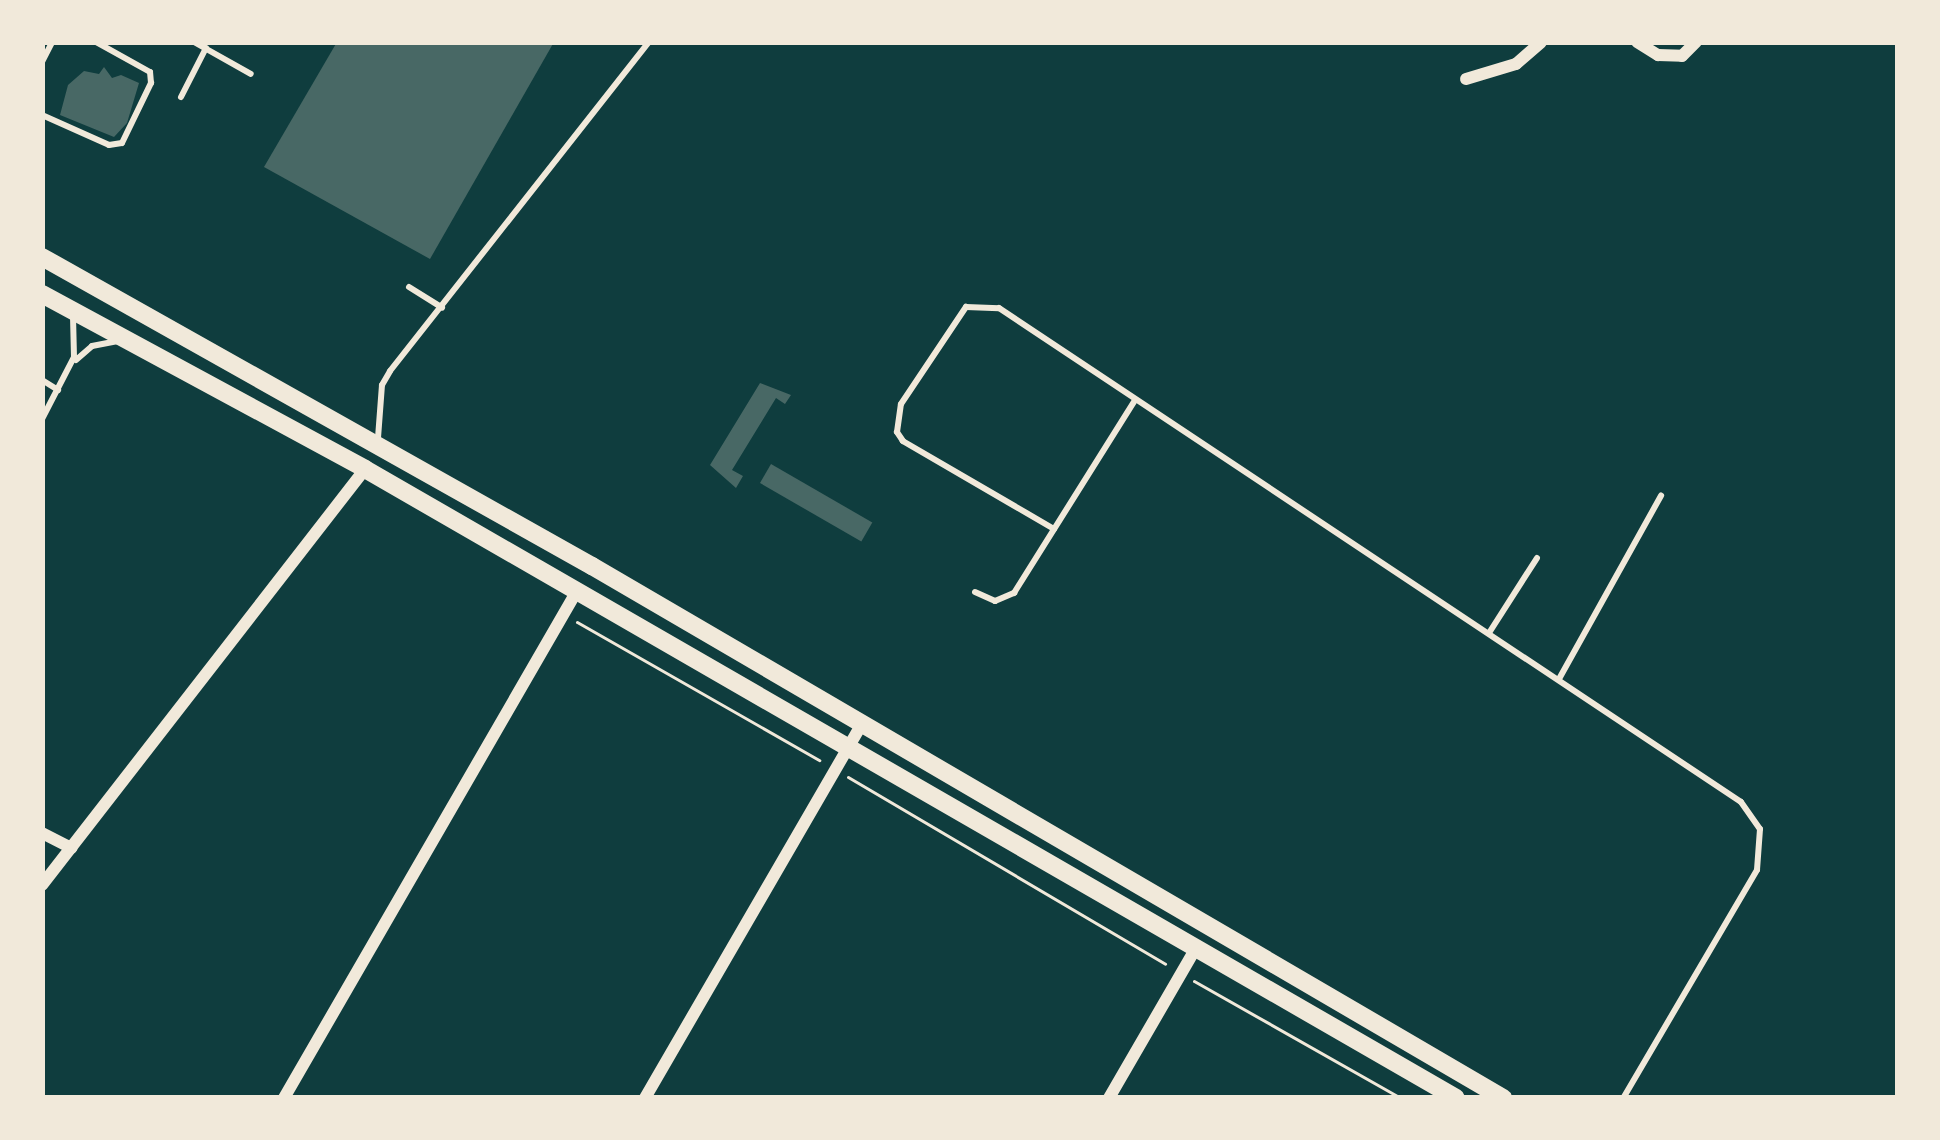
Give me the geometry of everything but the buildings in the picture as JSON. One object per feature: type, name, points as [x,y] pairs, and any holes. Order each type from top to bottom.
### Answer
[{"type":"main road","points":[[42,257],[426,473],[1503,1098]]},
{"type":"main road","points":[[42,294],[364,469],[1456,1098]]},
{"type":"street","points":[[1466,80],[1516,64],[1541,42]]},
{"type":"street","points":[[1637,42],[1658,56],[1682,56],[1696,42]]},
{"type":"street","points":[[42,885],[349,496],[364,469]]},
{"type":"street","points":[[284,1098],[577,591]]},
{"type":"street","points":[[645,1098],[861,725]]},
{"type":"street","points":[[42,833],[70,848]]},
{"type":"street","points":[[1109,1098],[1196,948]]},
{"type":"lane","points":[[42,62],[52,42]]},
{"type":"lane","points":[[45,117],[109,145],[126,137],[151,82],[150,72],[96,42]]},
{"type":"lane","points":[[194,42],[251,74]]},
{"type":"lane","points":[[378,446],[382,385],[649,42]]},
{"type":"lane","points":[[181,97],[206,48]]},
{"type":"lane","points":[[409,287],[442,308]]},
{"type":"lane","points":[[1054,529],[903,441],[897,432],[901,404],[956,315],[978,304],[999,308],[1722,786],[1760,829],[1757,870],[1623,1098]]},
{"type":"lane","points":[[42,419],[70,367],[78,340],[71,310]]},
{"type":"lane","points":[[70,367],[85,350],[127,340]]},
{"type":"lane","points":[[42,380],[58,390]]},
{"type":"lane","points":[[975,592],[1006,600],[1135,400]]},
{"type":"lane","points":[[1559,679],[1661,496]]},
{"type":"lane","points":[[1489,633],[1537,558]]},
{"type":"path","points":[[563,614],[1401,1098]]}]
